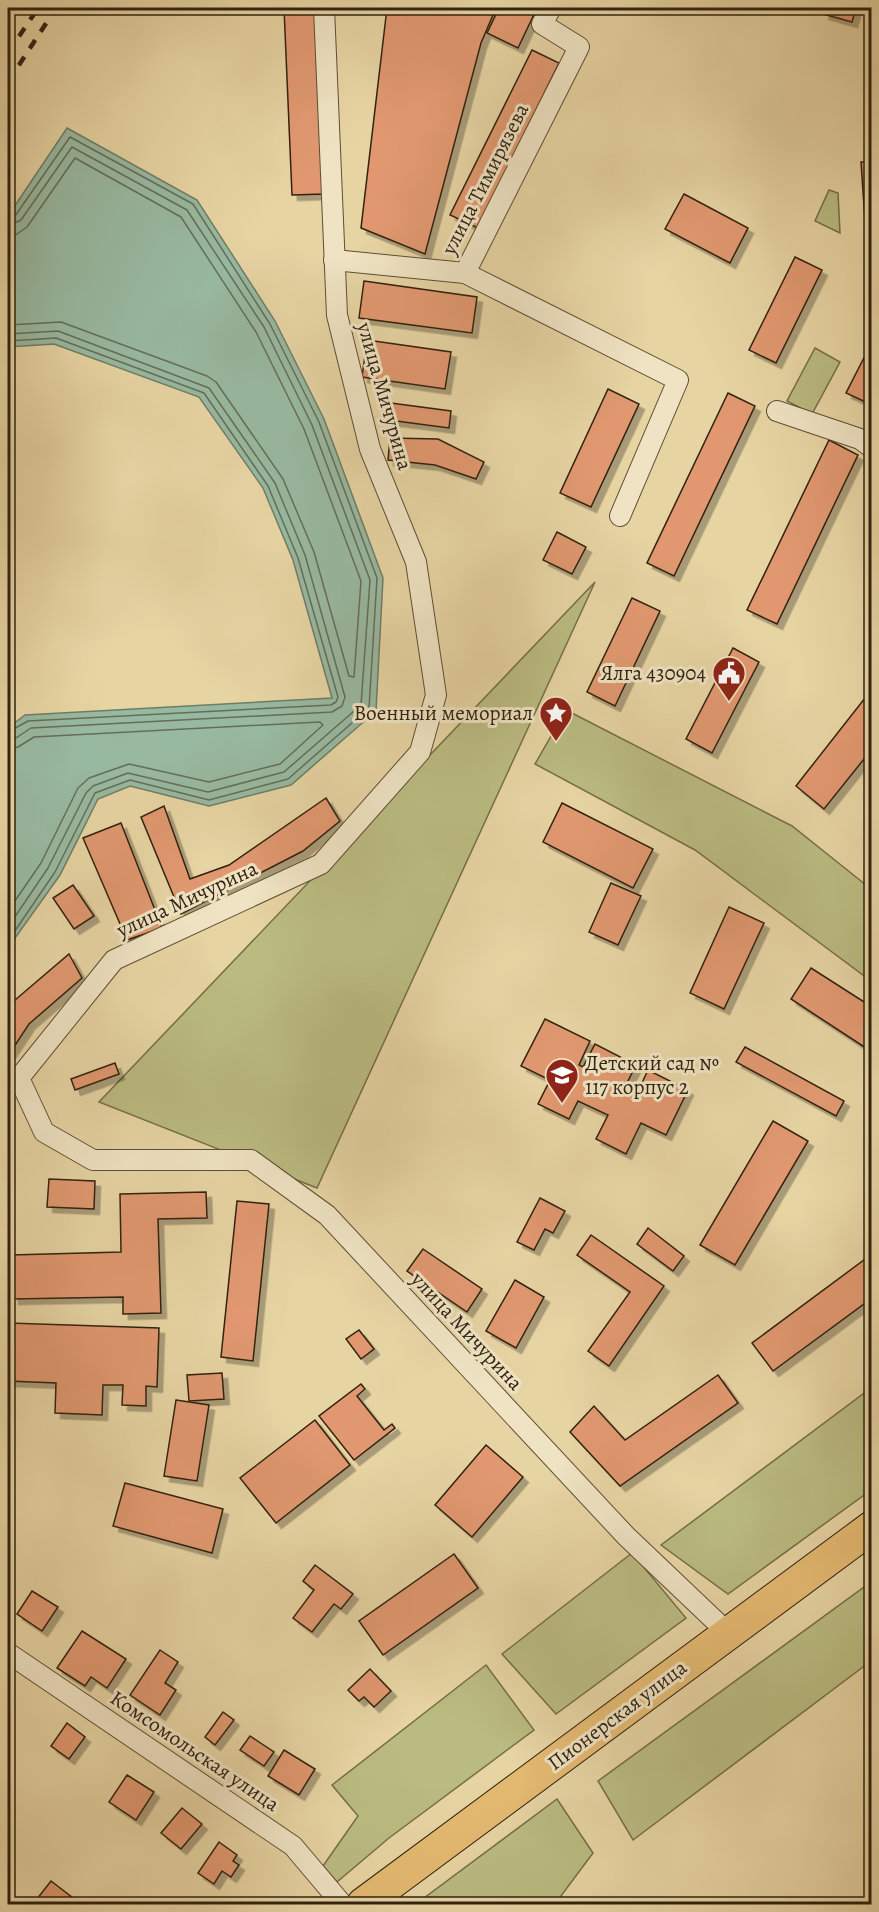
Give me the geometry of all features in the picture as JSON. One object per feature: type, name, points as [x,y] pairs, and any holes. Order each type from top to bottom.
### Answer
[{"type":"main road","name":"Пионерская улица","points":[[363,1905],[872,1527]]},
{"type":"street","name":"улица Мичурина","points":[[324,8],[337,315],[370,449],[416,562],[435,695],[420,752],[321,864],[114,960],[19,1078],[44,1132],[93,1160],[250,1160],[327,1215],[626,1536],[728,1633]]},
{"type":"street","name":"улица Тимирязева","points":[[334,260],[465,273],[579,47],[542,24],[551,8]]},
{"type":"street","points":[[465,273],[678,380],[620,516]]},
{"type":"street","points":[[777,411],[860,440],[872,448]]},
{"type":"street","name":"Комсомольская улица","points":[[8,1653],[293,1846],[342,1905]]},
{"type":"green space","points":[[829,190],[838,193],[840,233],[815,221]]},
{"type":"green space","points":[[815,348],[840,362],[812,414],[787,401]]},
{"type":"green space","points":[[595,582],[317,1188],[99,1102]]},
{"type":"green space","points":[[566,710],[792,826],[871,889],[871,981],[695,850],[535,764]]},
{"type":"green space","points":[[871,1388],[871,1490],[728,1594],[661,1545]]},
{"type":"green space","points":[[632,1553],[686,1618],[556,1714],[502,1654]]},
{"type":"green space","points":[[871,1582],[871,1661],[633,1840],[598,1781]]},
{"type":"green space","points":[[486,1665],[534,1730],[389,1838],[337,1882],[323,1866],[358,1816],[332,1785]]},
{"type":"green space","points":[[557,1799],[593,1853],[555,1904],[416,1904]]},
{"type":"water","points":[[67,128],[197,200],[275,321],[324,419],[383,578],[376,711],[291,785],[209,806],[130,786],[98,799],[60,875],[8,948],[8,728],[25,715],[332,698],[293,560],[263,488],[199,397],[54,344],[8,347],[8,216]]},
{"type":"building","points":[[284,8],[317,8],[325,194],[292,195]]},
{"type":"building","points":[[387,8],[496,8],[481,43],[425,254],[361,228]]},
{"type":"building","points":[[499,8],[537,8],[518,48],[487,33]]},
{"type":"building","points":[[825,8],[856,8],[852,22],[823,14]]},
{"type":"building","points":[[532,50],[559,63],[478,228],[450,215]]},
{"type":"building","points":[[861,162],[872,162],[872,236],[866,236]]},
{"type":"building","points":[[684,194],[748,228],[730,263],[665,229]]},
{"type":"building","points":[[795,257],[822,270],[776,363],[749,350]]},
{"type":"building","points":[[364,281],[477,297],[472,333],[359,318]]},
{"type":"building","points":[[367,340],[451,352],[445,389],[362,377]]},
{"type":"building","points":[[872,342],[872,405],[846,393]]},
{"type":"building","points":[[608,389],[639,404],[591,507],[560,493]]},
{"type":"building","points":[[728,393],[755,406],[674,576],[647,563]]},
{"type":"building","points":[[383,402],[451,411],[449,428],[381,419]]},
{"type":"building","points":[[390,438],[438,439],[484,462],[476,479],[435,465],[388,460]]},
{"type":"building","points":[[829,440],[858,455],[777,624],[747,610]]},
{"type":"building","points":[[557,532],[586,547],[572,574],[543,560]]},
{"type":"building","points":[[632,598],[660,611],[615,706],[587,692]]},
{"type":"building","points":[[733,648],[759,662],[712,753],[686,739]]},
{"type":"building","points":[[865,698],[872,703],[872,749],[824,809],[796,786]]},
{"type":"building","points":[[326,798],[340,821],[303,851],[181,914],[141,817],[164,806],[190,879],[229,865]]},
{"type":"building","points":[[562,803],[653,849],[633,888],[543,842]]},
{"type":"building","points":[[121,823],[162,928],[127,940],[83,838]]},
{"type":"building","points":[[611,883],[641,896],[618,945],[589,932]]},
{"type":"building","points":[[73,885],[94,916],[74,929],[53,898]]},
{"type":"building","points":[[729,907],[764,923],[724,1009],[690,993]]},
{"type":"building","points":[[69,954],[82,978],[29,1024],[8,1056],[8,1006]]},
{"type":"building","points":[[811,968],[872,1007],[872,1052],[791,999]]},
{"type":"building","points":[[545,1019],[590,1041],[579,1065],[583,1067],[595,1044],[636,1065],[627,1083],[639,1089],[648,1070],[688,1090],[666,1135],[641,1123],[626,1154],[596,1139],[608,1115],[578,1101],[569,1119],[538,1104],[550,1080],[521,1066]]},
{"type":"building","points":[[745,1047],[844,1101],[836,1116],[736,1062]]},
{"type":"building","points":[[115,1063],[119,1074],[75,1090],[71,1079]]},
{"type":"building","points":[[773,1121],[808,1141],[735,1265],[700,1245]]},
{"type":"building","points":[[49,1179],[95,1181],[94,1209],[47,1207]]},
{"type":"building","points":[[206,1192],[207,1218],[158,1219],[161,1313],[123,1314],[123,1297],[13,1299],[11,1255],[121,1252],[120,1194]]},
{"type":"building","points":[[540,1198],[565,1211],[553,1233],[545,1229],[534,1250],[517,1242]]},
{"type":"building","points":[[237,1201],[269,1204],[253,1361],[221,1357]]},
{"type":"building","points":[[648,1228],[684,1256],[673,1271],[637,1244]]},
{"type":"building","points":[[591,1235],[664,1286],[609,1366],[588,1351],[630,1292],[577,1255]]},
{"type":"building","points":[[423,1249],[482,1289],[467,1312],[407,1271]]},
{"type":"building","points":[[872,1254],[872,1298],[773,1371],[752,1343]]},
{"type":"building","points":[[515,1280],[544,1297],[516,1348],[486,1331]]},
{"type":"building","points":[[8,1323],[159,1328],[157,1387],[146,1386],[146,1406],[122,1405],[123,1385],[103,1385],[102,1415],[55,1413],[56,1383],[8,1381]]},
{"type":"building","points":[[359,1330],[374,1349],[361,1359],[346,1339]]},
{"type":"building","points":[[222,1373],[224,1399],[189,1401],[187,1375]]},
{"type":"building","points":[[718,1375],[738,1403],[620,1486],[570,1432],[594,1406],[625,1440]]},
{"type":"building","points":[[361,1384],[365,1389],[357,1396],[384,1430],[392,1424],[395,1428],[354,1460],[319,1416]]},
{"type":"building","points":[[176,1400],[209,1405],[197,1481],[164,1476]]},
{"type":"building","points":[[315,1420],[350,1465],[276,1523],[240,1478]]},
{"type":"building","points":[[486,1445],[523,1477],[472,1537],[435,1505]]},
{"type":"building","points":[[125,1483],[223,1509],[212,1553],[113,1526]]},
{"type":"building","points":[[454,1554],[478,1588],[383,1655],[359,1621]]},
{"type":"building","points":[[315,1565],[353,1594],[341,1609],[334,1604],[312,1632],[293,1618],[314,1590],[303,1581]]},
{"type":"building","points":[[32,1591],[58,1607],[42,1631],[17,1614]]},
{"type":"building","points":[[82,1631],[126,1659],[107,1688],[91,1677],[85,1686],[57,1668]]},
{"type":"building","points":[[160,1650],[178,1662],[165,1683],[176,1690],[160,1715],[130,1695]]},
{"type":"building","points":[[370,1669],[391,1691],[374,1707],[364,1697],[359,1701],[348,1690]]},
{"type":"building","points":[[223,1712],[234,1720],[215,1745],[205,1737]]},
{"type":"building","points":[[67,1723],[85,1737],[69,1759],[51,1746]]},
{"type":"building","points":[[250,1736],[274,1752],[264,1766],[240,1750]]},
{"type":"building","points":[[284,1750],[315,1769],[299,1795],[268,1776]]},
{"type":"building","points":[[127,1775],[154,1792],[136,1820],[109,1802]]},
{"type":"building","points":[[182,1808],[202,1824],[181,1849],[161,1833]]},
{"type":"building","points":[[219,1842],[237,1855],[233,1861],[239,1865],[231,1877],[222,1871],[214,1884],[198,1873]]},
{"type":"building","points":[[51,1881],[77,1901],[75,1904],[33,1904]]},
{"type":"railway","points":[[8,53],[38,8]]},
{"type":"railway","points":[[8,82],[56,8]]},
{"type":"place","name":"Ялга 430904","points":[[729,702]]},
{"type":"place","name":"Военный мемориал","points":[[556,742]]},
{"type":"place","name":"Детский сад № 117 корпус 2","points":[[562,1104]]}]
